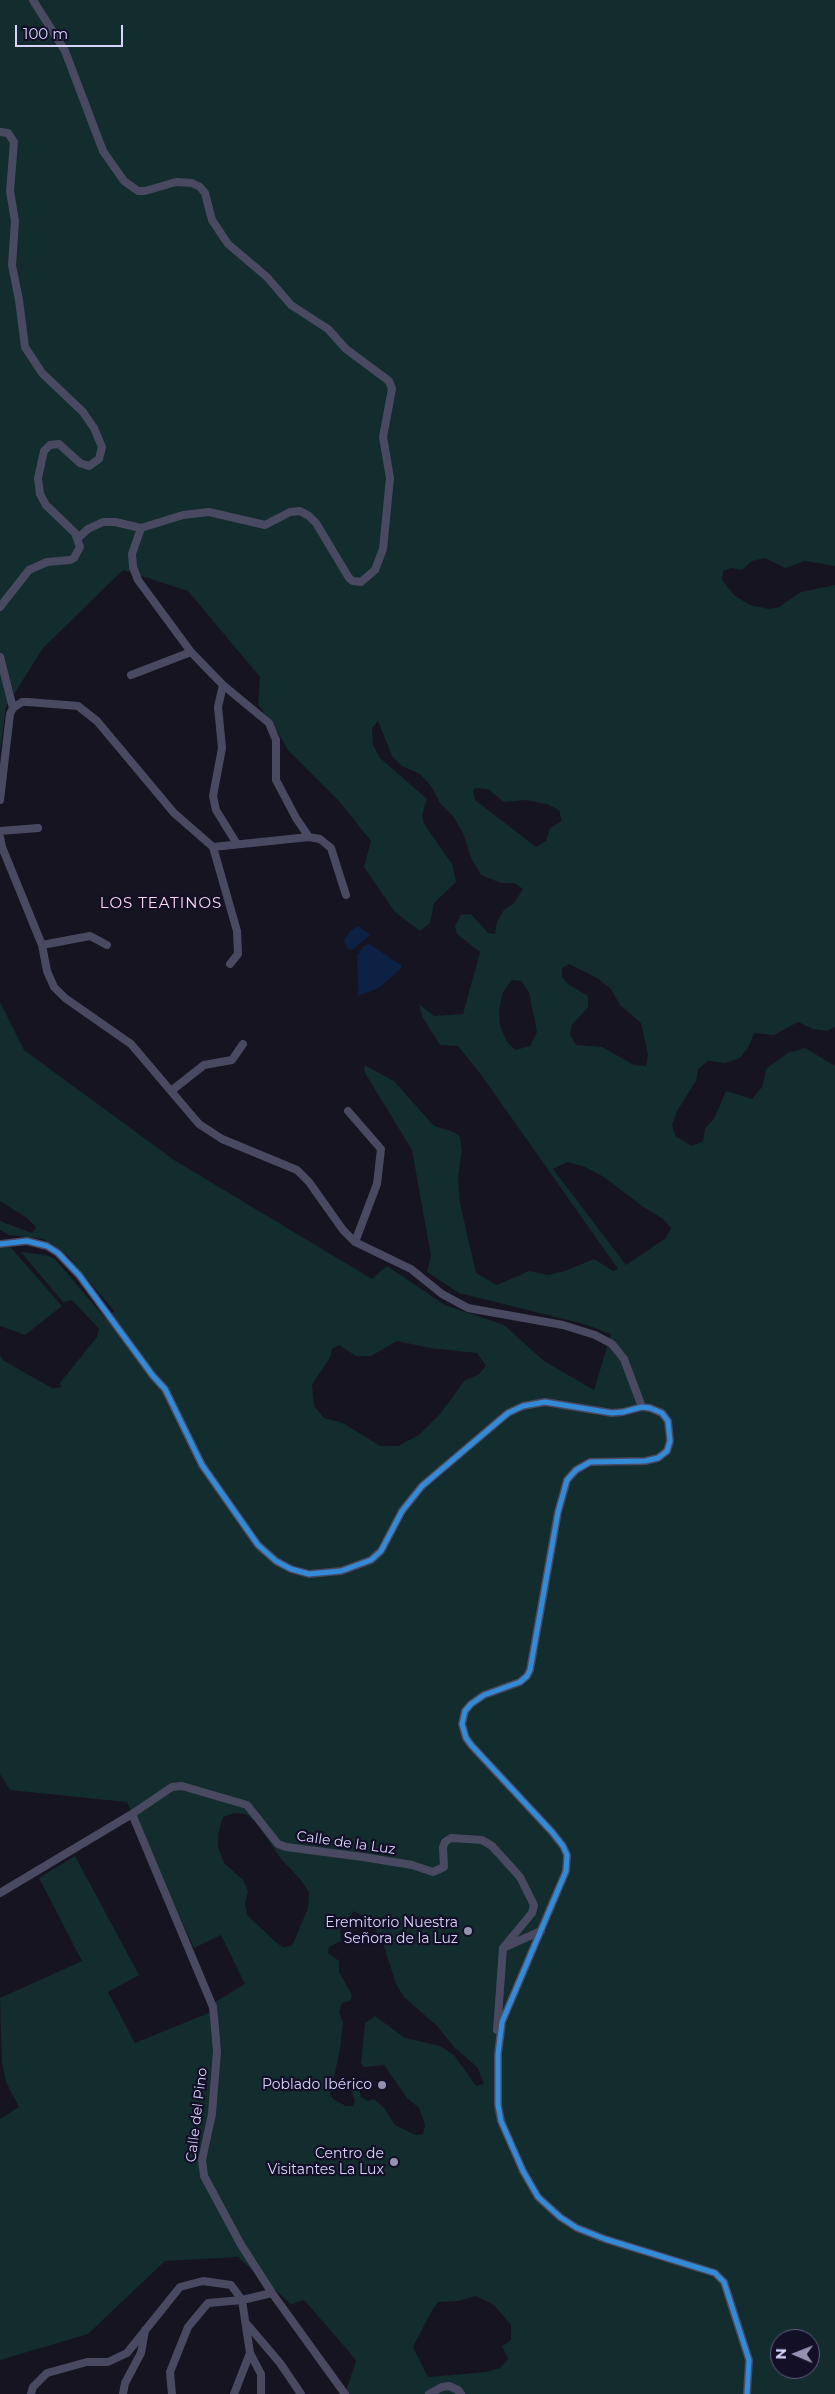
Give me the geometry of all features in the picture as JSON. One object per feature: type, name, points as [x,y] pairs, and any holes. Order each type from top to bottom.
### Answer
[{"type":"street","points":[[33,0],[65,51],[102,151],[124,181],[138,191],[145,192],[176,182],[192,183],[200,187],[205,193],[212,220],[228,244],[267,277],[291,305],[328,329],[346,349],[389,381],[392,389],[383,437],[390,478],[383,549],[376,570],[364,580],[357,582],[349,578],[316,523],[300,511],[290,512],[265,525],[215,513],[192,513],[141,528],[115,522],[103,522],[88,529],[78,538]]},
{"type":"street","points":[[0,132],[8,133],[14,142],[10,191],[15,221],[12,265],[25,347],[42,373],[83,412],[94,428],[102,448],[99,459],[92,465],[80,463],[60,444],[48,447],[41,458],[38,478],[43,501],[78,538],[80,547],[74,558],[65,562],[47,562],[35,566],[16,584],[0,607]]},
{"type":"street","points":[[141,528],[132,554],[135,573],[191,652],[223,685],[269,724],[276,740],[276,780],[296,818],[309,837]]},
{"type":"street","points":[[131,675],[191,652]]},
{"type":"street","points":[[0,657],[12,708],[0,800]]},
{"type":"street","points":[[223,685],[218,706],[222,748],[213,796],[216,810],[237,844]]},
{"type":"street","points":[[12,708],[22,702],[78,706],[97,721],[174,813],[212,847],[237,931],[238,954],[230,964]]},
{"type":"street","points":[[0,831],[38,828]]},
{"type":"street","points":[[0,837],[1,847],[42,946],[47,971],[54,987],[65,998],[131,1044],[199,1124],[222,1139],[297,1170],[309,1182],[343,1230],[356,1242],[411,1269],[442,1294],[468,1308],[563,1325],[595,1334],[612,1344],[624,1359],[642,1407]]},
{"type":"street","points":[[212,847],[309,837],[320,839],[331,848],[346,895]]},
{"type":"street","points":[[42,946],[90,936],[107,945]]},
{"type":"street","points":[[171,1091],[204,1065],[232,1060],[243,1044]]},
{"type":"street","points":[[348,1111],[381,1149],[377,1184],[356,1242]]},
{"type":"street","points":[[2,1241],[27,1241],[47,1246],[58,1253],[79,1275],[153,1376],[165,1389],[202,1466],[258,1545],[276,1561],[291,1569],[309,1574],[341,1571],[371,1560],[381,1551],[402,1511],[422,1486],[508,1413],[523,1406],[545,1402],[612,1413],[642,1407],[656,1410],[668,1421],[670,1441],[667,1451],[653,1460],[590,1462],[582,1465],[571,1474],[563,1489],[558,1512],[530,1670],[527,1676],[520,1682],[484,1695],[465,1711],[462,1718],[463,1730],[472,1746],[552,1832],[563,1846],[567,1855],[566,1871],[502,2022],[498,2039]]},
{"type":"street","name":"Calle de la Luz","points":[[0,1893],[132,1814],[172,1787],[182,1786],[247,1805],[278,1844],[412,1865],[433,1872],[444,1867],[443,1848],[445,1842],[451,1838],[482,1840],[492,1846],[520,1876],[534,1905],[532,1913],[503,1948]]},
{"type":"street","name":"Calle del Pino","points":[[132,1814],[213,2007],[217,2051],[212,2114],[202,2160],[204,2176],[240,2243],[272,2293],[345,2394]]},
{"type":"street","points":[[541,1931],[503,1948],[499,1985],[498,2105],[501,2120],[523,2171],[538,2197],[560,2217],[577,2228],[715,2274],[724,2282],[749,2360],[747,2394]]},
{"type":"street","points":[[31,2394],[33,2387],[47,2373],[87,2362],[108,2362],[127,2353],[145,2328],[180,2287],[203,2281],[231,2285],[242,2300],[250,2353],[261,2374],[261,2394]]},
{"type":"street","points":[[172,2394],[170,2372],[188,2327],[208,2303],[242,2300],[272,2293]]},
{"type":"street","points":[[246,2323],[280,2363],[301,2394]]},
{"type":"street","points":[[122,2394],[125,2383],[141,2354],[145,2328]]},
{"type":"street","points":[[234,2394],[250,2353]]},
{"type":"street","points":[[429,2394],[442,2387],[449,2386],[458,2390],[461,2394]]},
{"type":"green space","points":[[0,0],[835,0],[835,566],[805,561],[785,568],[765,558],[752,561],[742,570],[731,568],[723,571],[722,580],[734,595],[750,605],[769,609],[779,607],[801,592],[835,585],[835,1027],[827,1031],[813,1029],[798,1022],[774,1035],[754,1033],[749,1046],[740,1058],[725,1063],[708,1061],[698,1069],[696,1081],[677,1111],[672,1125],[676,1137],[692,1146],[703,1141],[705,1128],[714,1119],[726,1091],[752,1099],[762,1087],[766,1069],[788,1053],[805,1048],[835,1066],[835,2394],[345,2394],[356,2361],[351,2354],[304,2300],[291,2304],[238,2257],[165,2261],[88,2334],[0,2360],[0,2119],[19,2107],[6,2082],[2,2062],[0,1998],[82,1961],[39,1878],[75,1856],[139,1975],[108,1992],[135,2043],[211,2012],[215,2002],[245,1984],[221,1935],[194,1948],[127,1802],[10,1790],[0,1774],[0,1355],[4,1361],[52,1388],[58,1388],[62,1386],[59,1384],[97,1337],[99,1329],[72,1300],[63,1302],[21,1252],[46,1255],[55,1259],[106,1319],[114,1311],[68,1256],[43,1239],[9,1235],[0,1230],[0,1221],[32,1233],[36,1227],[27,1218],[0,1201],[0,1002],[24,1050],[174,1160],[372,1279],[387,1266],[445,1305],[504,1325],[544,1361],[594,1390],[611,1334],[584,1324],[459,1293],[427,1272],[431,1256],[412,1150],[365,1073],[364,1065],[394,1081],[434,1126],[454,1132],[460,1137],[462,1150],[458,1176],[460,1203],[476,1273],[497,1285],[529,1271],[548,1275],[565,1271],[594,1259],[613,1271],[618,1269],[482,1076],[458,1046],[440,1045],[423,1018],[419,1004],[434,1016],[463,1014],[480,952],[457,934],[455,926],[461,915],[471,914],[488,933],[495,934],[497,922],[503,911],[514,903],[523,889],[514,883],[501,883],[481,875],[472,860],[463,833],[453,816],[440,803],[431,786],[420,774],[402,766],[392,756],[378,721],[372,728],[373,745],[380,758],[427,799],[422,815],[424,824],[452,864],[456,882],[434,903],[430,923],[420,931],[395,912],[364,867],[371,841],[339,801],[288,750],[273,724],[258,705],[260,677],[188,591],[123,570],[43,648],[6,707],[0,751]],"holes":[[[476,788],[488,789],[504,802],[525,800],[547,804],[559,810],[562,821],[550,828],[546,841],[536,847],[475,800],[473,790]],[[569,964],[597,978],[611,989],[620,1005],[641,1023],[648,1055],[646,1066],[634,1065],[602,1047],[576,1045],[570,1035],[572,1025],[588,1007],[588,996],[568,984],[562,977],[562,968]],[[512,980],[521,981],[529,992],[537,1032],[530,1046],[515,1050],[507,1042],[500,1026],[499,1010],[503,992]],[[567,1162],[585,1167],[604,1177],[642,1206],[663,1219],[671,1228],[666,1238],[626,1265],[553,1169]],[[397,1341],[430,1348],[477,1353],[486,1366],[478,1375],[465,1380],[440,1414],[419,1435],[398,1446],[380,1446],[343,1423],[324,1418],[314,1406],[312,1384],[330,1358],[332,1349],[339,1345],[356,1356],[371,1356]],[[234,1813],[246,1814],[256,1822],[281,1859],[301,1880],[309,1893],[308,1908],[292,1946],[283,1947],[278,1944],[247,1915],[245,1904],[248,1891],[243,1880],[224,1863],[218,1847],[218,1835],[223,1817]],[[354,1911],[369,1920],[382,1940],[396,1984],[404,1997],[437,2026],[454,2047],[478,2068],[484,2084],[476,2086],[454,2055],[440,2046],[405,2038],[375,2016],[365,2023],[361,2064],[364,2067],[384,2065],[407,2098],[419,2108],[425,2125],[423,2134],[415,2135],[395,2125],[384,2108],[374,2099],[368,2101],[361,2097],[357,2081],[351,2078],[350,2087],[355,2101],[353,2106],[346,2106],[333,2099],[330,2095],[340,2050],[343,2022],[339,2012],[342,2003],[350,2001],[352,1995],[339,1972],[339,1961],[328,1953],[329,1947],[341,1941],[340,1928]],[[476,2296],[494,2305],[511,2325],[511,2340],[502,2346],[508,2359],[500,2368],[486,2372],[428,2377],[413,2347],[438,2302],[459,2301]]]},
{"type":"green space","points":[[6,1242],[62,1306],[25,1335],[0,1326],[0,1244]]},
{"type":"water","points":[[358,926],[370,935],[352,950],[348,949],[344,941],[350,931]]},
{"type":"water","points":[[369,944],[401,965],[401,968],[379,988],[358,996],[357,956],[364,946]]},
{"type":"transit line","points":[[0,1244],[27,1241],[47,1246],[58,1253],[79,1275],[153,1376],[165,1389],[202,1465],[258,1545],[276,1561],[291,1569],[309,1574],[341,1571],[371,1560],[381,1551],[402,1511],[422,1486],[508,1413],[523,1406],[545,1402],[612,1413],[642,1407],[662,1413],[668,1421],[670,1441],[667,1451],[658,1458],[645,1461],[590,1462],[576,1470],[567,1480],[558,1512],[530,1670],[527,1676],[520,1682],[484,1695],[471,1704],[465,1711],[462,1724],[466,1738],[472,1746],[552,1832],[563,1846],[567,1855],[566,1871],[502,2022],[498,2054],[498,2105],[501,2121],[523,2171],[538,2197],[560,2217],[577,2228],[605,2239],[715,2273],[724,2282],[749,2360],[747,2394]]},
{"type":"place","name":"Eremitorio Nuestra Señora de la Luz","points":[[468,1931]]},
{"type":"place","name":"Poblado Ibérico","points":[[382,2085]]},
{"type":"place","name":"Centro de Visitantes La Lux","points":[[394,2162]]},
{"type":"district","name":"LOS TEATINOS","points":[[161,904]]}]
